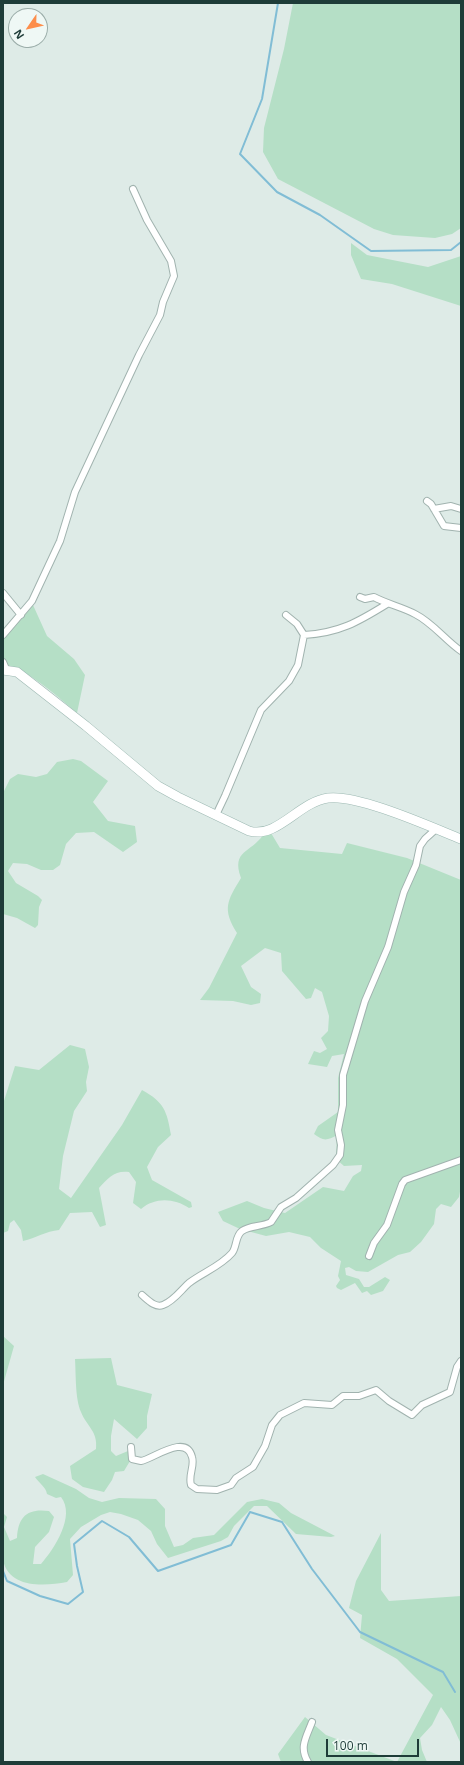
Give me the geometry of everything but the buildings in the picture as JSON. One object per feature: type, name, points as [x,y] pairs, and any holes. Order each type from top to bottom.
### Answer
[{"type":"street","points":[[3,635],[32,601],[60,541],[75,492],[139,354],[160,315],[163,302],[174,276],[172,261],[146,220],[133,189]]},
{"type":"street","points":[[427,501],[434,509],[444,526],[461,528]]},
{"type":"street","points":[[434,509],[451,506],[461,509]]},
{"type":"street","points":[[3,593],[20,615]]},
{"type":"street","points":[[360,597],[365,599],[374,597],[387,604],[415,614],[433,626],[461,652]]},
{"type":"street","points":[[304,635],[327,633],[360,621],[387,604]]},
{"type":"street","points":[[216,815],[261,710],[289,681],[298,665],[304,635],[297,624],[286,615]]},
{"type":"street","points":[[4,667],[17,672],[86,726],[158,786],[249,831],[264,832],[273,829],[313,802],[327,798],[341,798],[362,802],[461,839]]},
{"type":"street","points":[[142,1295],[149,1302],[157,1305],[163,1305],[170,1301],[188,1284],[223,1261],[233,1252],[240,1232],[246,1228],[271,1222],[281,1207],[296,1198],[338,1159],[341,1150],[338,1130],[342,1105],[343,1075],[362,1010],[388,947],[404,892],[416,866],[420,846],[427,836],[435,830]]},
{"type":"street","points":[[370,1256],[374,1243],[387,1225],[402,1184],[405,1180],[461,1160]]},
{"type":"street","points":[[131,1447],[132,1459],[141,1461],[166,1449],[175,1447],[187,1449],[193,1460],[190,1475],[191,1485],[197,1489],[217,1490],[231,1485],[236,1478],[250,1470],[265,1446],[272,1425],[285,1411],[304,1403],[332,1405],[343,1396],[359,1396],[376,1390],[389,1402],[412,1415],[422,1405],[450,1392],[457,1367],[461,1361]]},
{"type":"street","points":[[308,1762],[303,1754],[303,1748],[312,1722]]},
{"type":"green space","points":[[293,3],[461,3],[461,228],[452,234],[435,238],[393,235],[374,229],[278,179],[263,152],[264,128],[284,49]]},
{"type":"green space","points":[[351,243],[367,255],[428,267],[461,256],[461,306],[392,284],[361,279],[351,255]]},
{"type":"green space","points":[[33,605],[47,636],[74,659],[85,675],[77,713],[30,676],[10,666],[3,666],[3,633],[21,619]]},
{"type":"green space","points":[[73,759],[81,761],[108,781],[93,802],[108,821],[135,826],[137,842],[123,852],[94,832],[76,833],[66,844],[60,865],[53,870],[41,870],[27,864],[13,863],[8,871],[16,883],[42,900],[39,907],[38,925],[35,928],[17,918],[3,914],[3,793],[10,779],[18,774],[36,777],[47,774],[57,762]]},
{"type":"green space","points":[[271,833],[280,848],[342,854],[347,843],[407,858],[461,880],[461,1186],[459,1197],[451,1207],[441,1204],[436,1209],[434,1224],[421,1242],[410,1252],[398,1255],[368,1272],[356,1271],[349,1267],[345,1268],[346,1275],[359,1279],[364,1287],[369,1287],[385,1277],[390,1280],[383,1291],[371,1295],[367,1291],[362,1293],[355,1283],[341,1290],[337,1288],[336,1286],[340,1280],[338,1276],[341,1261],[321,1248],[310,1237],[289,1232],[266,1236],[240,1229],[223,1221],[218,1212],[247,1201],[264,1208],[285,1213],[323,1187],[344,1191],[353,1176],[361,1171],[362,1165],[344,1166],[336,1159],[337,1135],[325,1139],[314,1134],[318,1126],[338,1112],[338,1078],[344,1054],[332,1056],[327,1067],[308,1064],[314,1051],[320,1053],[327,1049],[321,1038],[328,1031],[329,1016],[322,992],[315,988],[311,998],[306,999],[282,971],[281,953],[265,948],[241,966],[251,987],[261,994],[260,1003],[251,1005],[233,1001],[200,1000],[209,988],[237,933],[229,918],[228,905],[232,893],[241,878],[239,869],[240,857],[263,835]]},
{"type":"green space","points":[[70,1045],[85,1049],[89,1067],[86,1082],[87,1091],[74,1111],[63,1156],[59,1189],[71,1198],[122,1125],[142,1090],[160,1103],[166,1113],[171,1135],[158,1147],[147,1167],[152,1180],[191,1202],[192,1207],[189,1208],[177,1202],[165,1200],[152,1202],[141,1209],[133,1203],[136,1182],[129,1172],[120,1172],[109,1178],[99,1188],[106,1225],[100,1227],[92,1212],[70,1213],[59,1230],[28,1240],[23,1241],[21,1230],[14,1220],[10,1223],[8,1231],[3,1233],[3,1104],[15,1066],[39,1070]]},
{"type":"green space","points":[[3,1336],[14,1346],[3,1385]]},
{"type":"green space","points":[[111,1358],[117,1385],[152,1394],[147,1416],[147,1428],[137,1439],[114,1419],[111,1436],[111,1451],[116,1456],[128,1451],[130,1461],[124,1471],[115,1472],[112,1480],[104,1492],[83,1487],[72,1479],[70,1466],[96,1449],[94,1433],[83,1417],[79,1407],[75,1359]]},
{"type":"green space","points":[[43,1474],[76,1489],[89,1498],[102,1502],[119,1498],[156,1499],[165,1509],[165,1526],[174,1547],[183,1545],[193,1538],[214,1535],[247,1502],[262,1499],[279,1503],[291,1513],[335,1536],[331,1537],[296,1534],[267,1506],[254,1506],[234,1526],[228,1537],[221,1541],[168,1558],[157,1544],[151,1531],[138,1520],[110,1512],[101,1515],[81,1527],[70,1539],[73,1575],[67,1582],[49,1584],[29,1583],[20,1581],[12,1576],[3,1560],[3,1513],[7,1517],[4,1527],[10,1541],[17,1538],[19,1524],[30,1512],[42,1510],[49,1511],[54,1517],[49,1532],[35,1547],[33,1564],[41,1564],[52,1550],[62,1532],[66,1513],[65,1505],[61,1497],[56,1498],[47,1494],[44,1487],[35,1477]]},
{"type":"green space","points":[[381,1533],[381,1590],[389,1601],[461,1596],[461,1744],[450,1720],[441,1707],[432,1725],[420,1738],[422,1750],[427,1762],[397,1762],[433,1695],[397,1659],[360,1638],[362,1615],[349,1608],[356,1581]]},
{"type":"green space","points":[[305,1717],[326,1735],[397,1762],[281,1762],[278,1754]]},
{"type":"waterway","points":[[278,3],[262,99],[240,154],[277,192],[320,215],[371,251],[451,250],[461,242]]},
{"type":"waterway","points":[[3,1571],[7,1581],[40,1596],[68,1604],[83,1592],[74,1544],[102,1521],[129,1537],[158,1571],[231,1545],[250,1512],[282,1522],[312,1569],[360,1632],[443,1672],[455,1692]]}]
